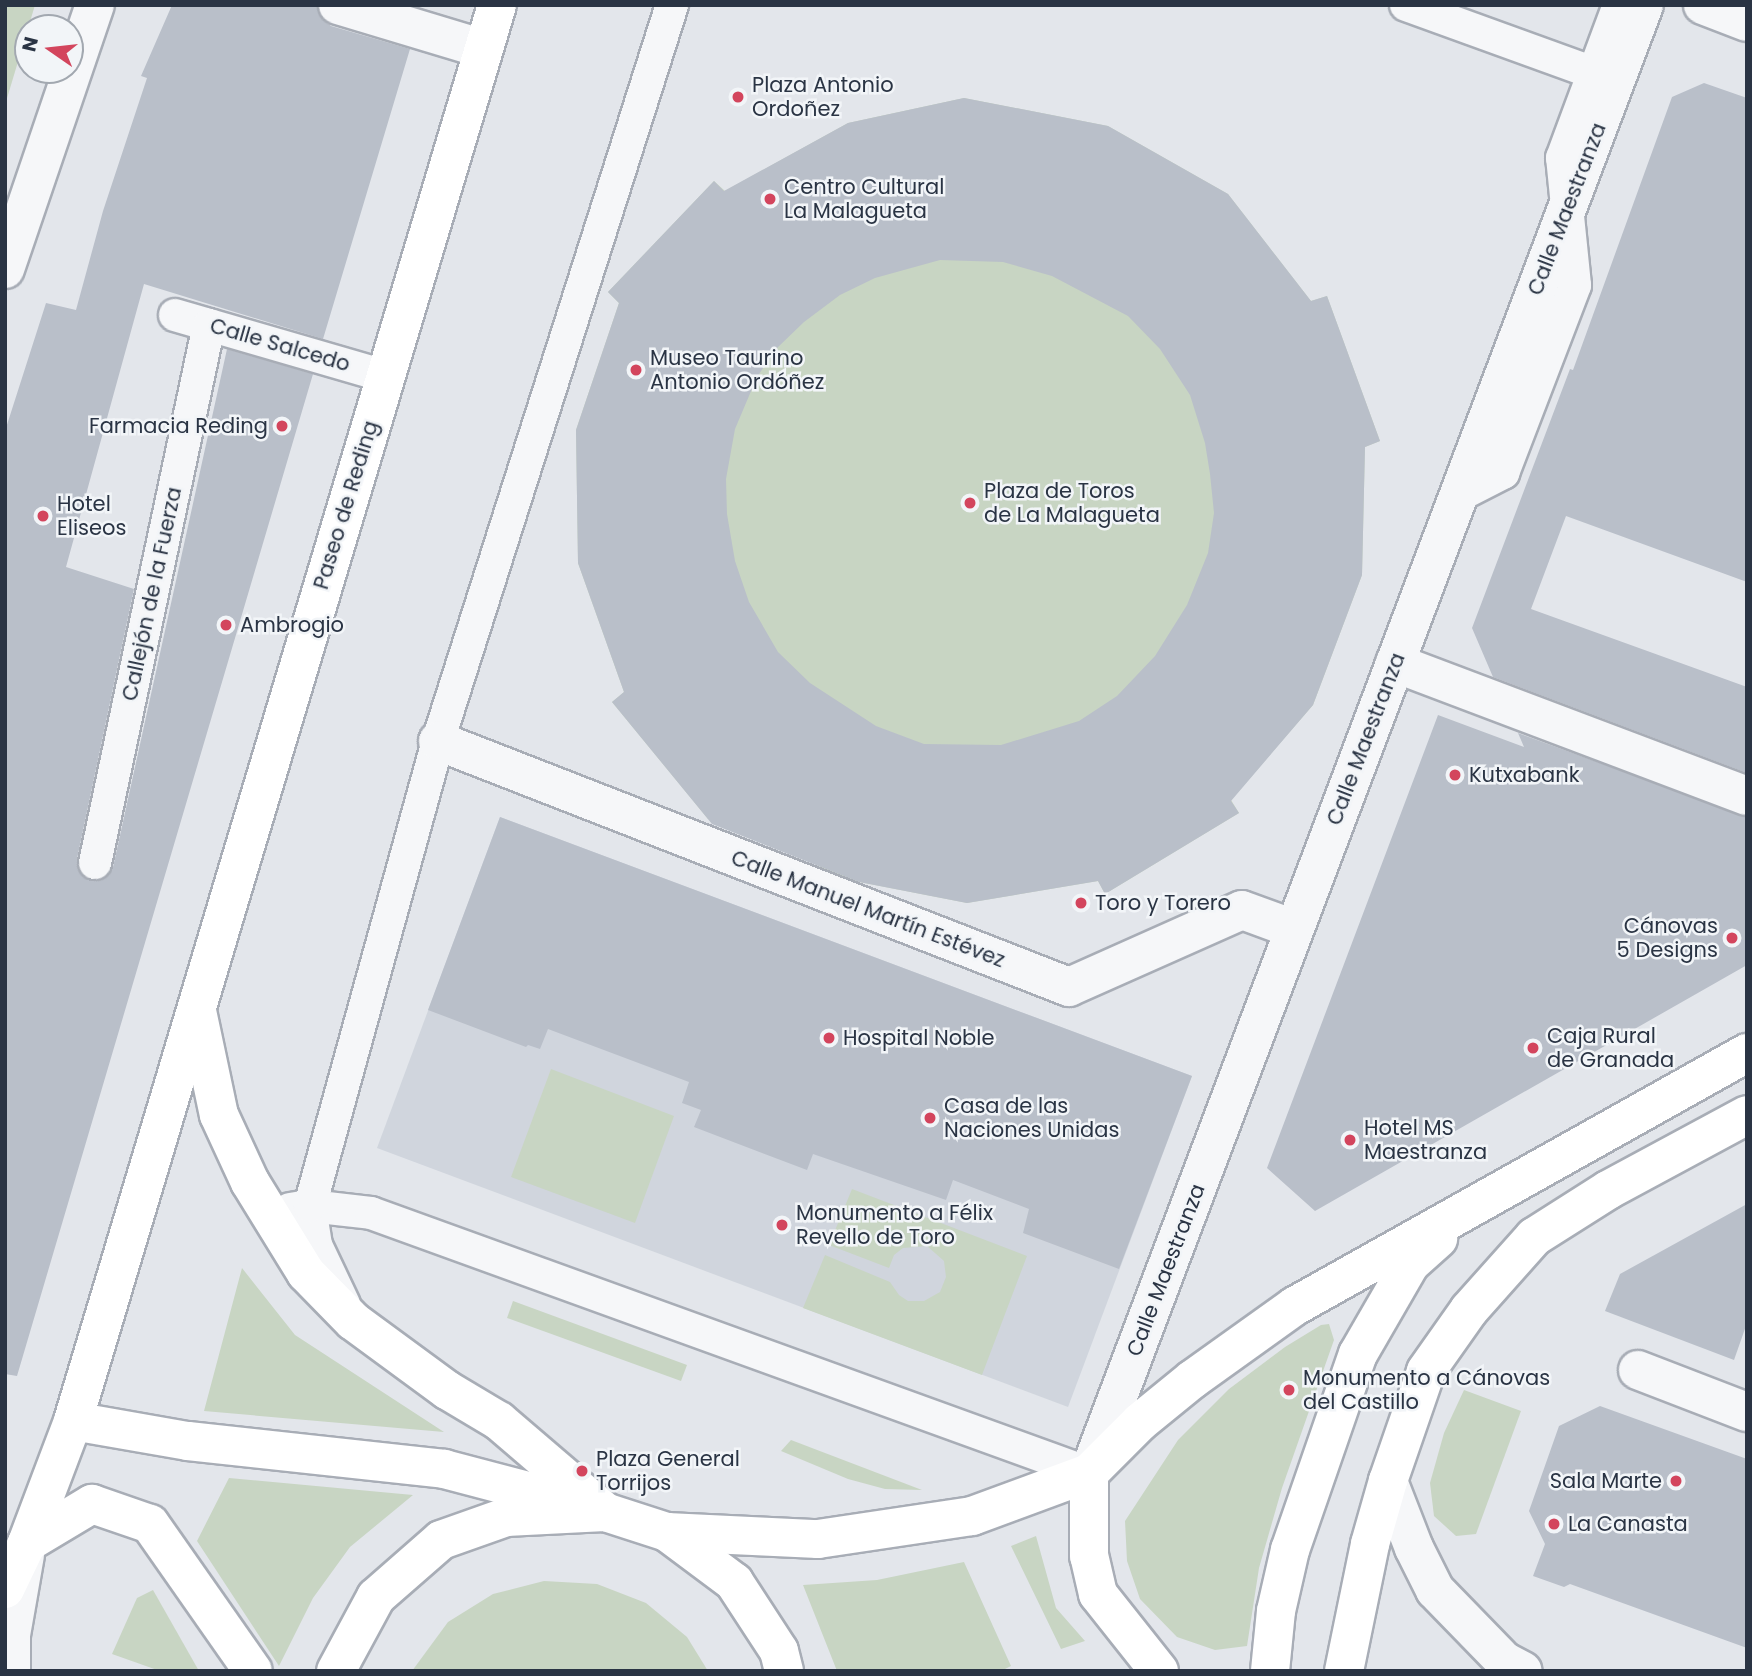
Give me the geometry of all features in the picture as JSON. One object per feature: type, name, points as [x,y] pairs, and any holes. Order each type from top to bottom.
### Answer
[{"type":"main road","name":"Paseo de Reding","points":[[72,1421],[497,5]]},
{"type":"main road","points":[[196,1005],[219,1115],[267,1213],[306,1273],[353,1321],[447,1390],[499,1421],[605,1511]]},
{"type":"main road","points":[[72,1421],[188,1441],[444,1469],[605,1511],[667,1532],[818,1539],[972,1516],[1089,1473],[1140,1422],[1172,1396],[1295,1306],[1747,1053]]},
{"type":"main road","points":[[1344,1671],[1370,1544],[1388,1481],[1426,1371],[1469,1310],[1534,1237],[1608,1190],[1747,1115]]},
{"type":"main road","points":[[1270,1671],[1276,1611],[1290,1550],[1358,1354],[1410,1265],[1482,1201]]},
{"type":"main road","points":[[72,1421],[92,1504]]},
{"type":"main road","points":[[5,1589],[27,1543],[72,1421]]},
{"type":"main road","points":[[1089,1473],[1089,1556],[1098,1594],[1159,1671]]},
{"type":"main road","points":[[27,1543],[92,1504],[150,1524],[253,1671]]},
{"type":"main road","points":[[336,1671],[376,1597],[441,1540],[506,1517],[605,1511]]},
{"type":"main road","points":[[667,1532],[734,1582],[779,1651],[784,1671]]},
{"type":"street","points":[[5,269],[95,5]]},
{"type":"street","points":[[338,5],[484,49]]},
{"type":"street","name":"Calle Maestranza","points":[[1089,1473],[1644,5]]},
{"type":"street","points":[[1703,5],[1747,22]]},
{"type":"street","points":[[1395,663],[1747,796]]},
{"type":"street","name":"Calle Manuel Martín Estévez","points":[[438,741],[1069,987],[1242,910],[1294,929]]},
{"type":"street","points":[[1638,1370],[1747,1412]]},
{"type":"street","points":[[1388,1481],[1414,1548],[1435,1590],[1504,1661],[1523,1671]]},
{"type":"street","points":[[11,1671],[10,1635],[27,1543]]},
{"type":"lane","points":[[353,1321],[316,1245],[310,1206],[438,741],[671,5]]},
{"type":"lane","points":[[1406,5],[1594,74]]},
{"type":"lane","points":[[1567,207],[1562,158],[1619,5]]},
{"type":"lane","name":"Calle Salcedo","points":[[175,315],[385,376]]},
{"type":"lane","name":"Callejón de la Fuerza","points":[[95,863],[209,325]]},
{"type":"lane","points":[[267,1213],[310,1206],[371,1213],[1089,1473]]},
{"type":"shaded area","points":[[500,817],[1192,1076],[1068,1407],[377,1148]]},
{"type":"green space","points":[[5,5],[35,5],[32,14],[14,14],[14,75],[5,105]]},
{"type":"green space","name":"Plaza de Toros de La Malagueta","points":[[964,98],[1108,126],[1228,194],[1311,301],[1327,296],[1380,441],[1365,447],[1362,575],[1313,705],[1231,800],[1239,813],[1105,894],[1098,881],[967,903],[839,878],[721,809],[708,819],[612,702],[624,692],[578,563],[576,430],[619,303],[608,292],[714,181],[725,191],[848,123]]},
{"type":"green space","points":[[551,1069],[674,1116],[635,1223],[511,1177]]},
{"type":"green space","points":[[852,1189],[1027,1256],[982,1375],[803,1308],[825,1255],[890,1282],[899,1295],[908,1301],[924,1301],[940,1292],[946,1277],[944,1261],[927,1246],[903,1248],[894,1255],[889,1268],[829,1245]]},
{"type":"green space","points":[[242,1268],[295,1335],[444,1432],[204,1411]]},
{"type":"green space","points":[[513,1301],[687,1365],[681,1381],[507,1318]]},
{"type":"green space","points":[[1329,1324],[1334,1340],[1282,1488],[1259,1568],[1247,1646],[1215,1650],[1177,1637],[1140,1599],[1127,1561],[1125,1521],[1178,1440],[1229,1389],[1285,1347],[1321,1325]]},
{"type":"green space","points":[[1464,1390],[1521,1411],[1476,1534],[1456,1536],[1434,1516],[1430,1483],[1444,1433]]},
{"type":"green space","points":[[791,1440],[922,1490],[885,1489],[848,1479],[781,1451]]},
{"type":"green space","points":[[229,1478],[413,1495],[350,1547],[313,1598],[279,1666],[197,1541]]},
{"type":"green space","points":[[1036,1536],[1056,1608],[1085,1641],[1061,1649],[1011,1546]]},
{"type":"green space","points":[[964,1562],[1011,1666],[1001,1671],[837,1671],[803,1585],[877,1580]]},
{"type":"green space","points":[[544,1581],[597,1584],[646,1603],[687,1637],[708,1671],[412,1671],[448,1622],[493,1594]]},
{"type":"green space","points":[[153,1590],[199,1671],[160,1671],[112,1654],[137,1598]]},
{"type":"building","points":[[172,5],[317,5],[322,19],[331,26],[410,49],[323,339],[144,284],[66,567],[134,589],[77,859],[78,869],[91,881],[101,880],[113,867],[227,349],[313,374],[17,1376],[5,1374],[5,431],[46,303],[76,310],[103,211],[147,78],[141,76]]},
{"type":"building","points":[[1704,83],[1747,98],[1747,582],[1566,516],[1531,609],[1747,687],[1747,773],[1493,677],[1472,628],[1570,369],[1573,370],[1672,97]]},
{"type":"building","name":"Plaza de Toros de La Malagueta","points":[[964,98],[1108,126],[1228,194],[1311,301],[1327,296],[1380,441],[1365,447],[1362,575],[1313,705],[1231,801],[1239,813],[1105,894],[1098,881],[967,903],[859,882],[712,824],[612,702],[624,692],[578,563],[576,430],[619,303],[608,292],[714,181],[724,191],[848,123]],"holes":[[[940,260],[1003,262],[1052,276],[1128,316],[1160,349],[1190,395],[1205,443],[1214,513],[1208,553],[1187,605],[1155,656],[1117,696],[1079,721],[1001,745],[924,744],[876,726],[810,683],[778,652],[749,602],[735,561],[727,514],[726,479],[735,429],[757,377],[776,349],[804,322],[840,295],[875,278]]]},
{"type":"building","points":[[1438,715],[1524,747],[1518,733],[1747,817],[1747,965],[1315,1211],[1267,1168]]},
{"type":"building","name":"Hospital Noble","points":[[500,817],[1192,1076],[1119,1269],[1023,1233],[1029,1209],[953,1180],[946,1200],[813,1154],[807,1170],[694,1127],[701,1110],[682,1103],[689,1082],[548,1029],[540,1049],[528,1045],[526,1047],[428,1010]]},
{"type":"building","points":[[1747,1204],[1747,1323],[1734,1360],[1605,1311],[1620,1274]]},
{"type":"building","points":[[1600,1406],[1747,1459],[1747,1648],[1570,1584],[1564,1587],[1533,1576],[1545,1544],[1529,1511],[1559,1426]]},
{"type":"place","name":"Plaza Antonio Ordoñez","points":[[738,97]]},
{"type":"place","name":"Centro Cultural La Malagueta","points":[[770,199]]},
{"type":"place","name":"Museo Taurino Antonio Ordóñez","points":[[636,370]]},
{"type":"place","name":"Farmacia Reding","points":[[282,426]]},
{"type":"place","name":"Plaza de Toros de La Malagueta","points":[[970,503]]},
{"type":"place","name":"Hotel Eliseos","points":[[43,516]]},
{"type":"place","name":"Ambrogio","points":[[226,625]]},
{"type":"place","name":"Kutxabank","points":[[1455,775]]},
{"type":"place","name":"Toro y Torero","points":[[1081,903]]},
{"type":"place","name":"Cánovas 5 Designs","points":[[1732,938]]},
{"type":"place","name":"Hospital Noble","points":[[829,1038]]},
{"type":"place","name":"Caja Rural de Granada","points":[[1533,1048]]},
{"type":"place","name":"Casa de las Naciones Unidas","points":[[930,1118]]},
{"type":"place","name":"Hotel MS Maestranza","points":[[1350,1140]]},
{"type":"place","name":"Monumento a Félix Revello de Toro","points":[[782,1225]]},
{"type":"place","name":"Monumento a Cánovas del Castillo","points":[[1289,1390]]},
{"type":"place","name":"Plaza General Torrijos","points":[[582,1471]]},
{"type":"place","name":"Sala Marte","points":[[1676,1481]]},
{"type":"place","name":"La Canasta","points":[[1554,1524]]}]
